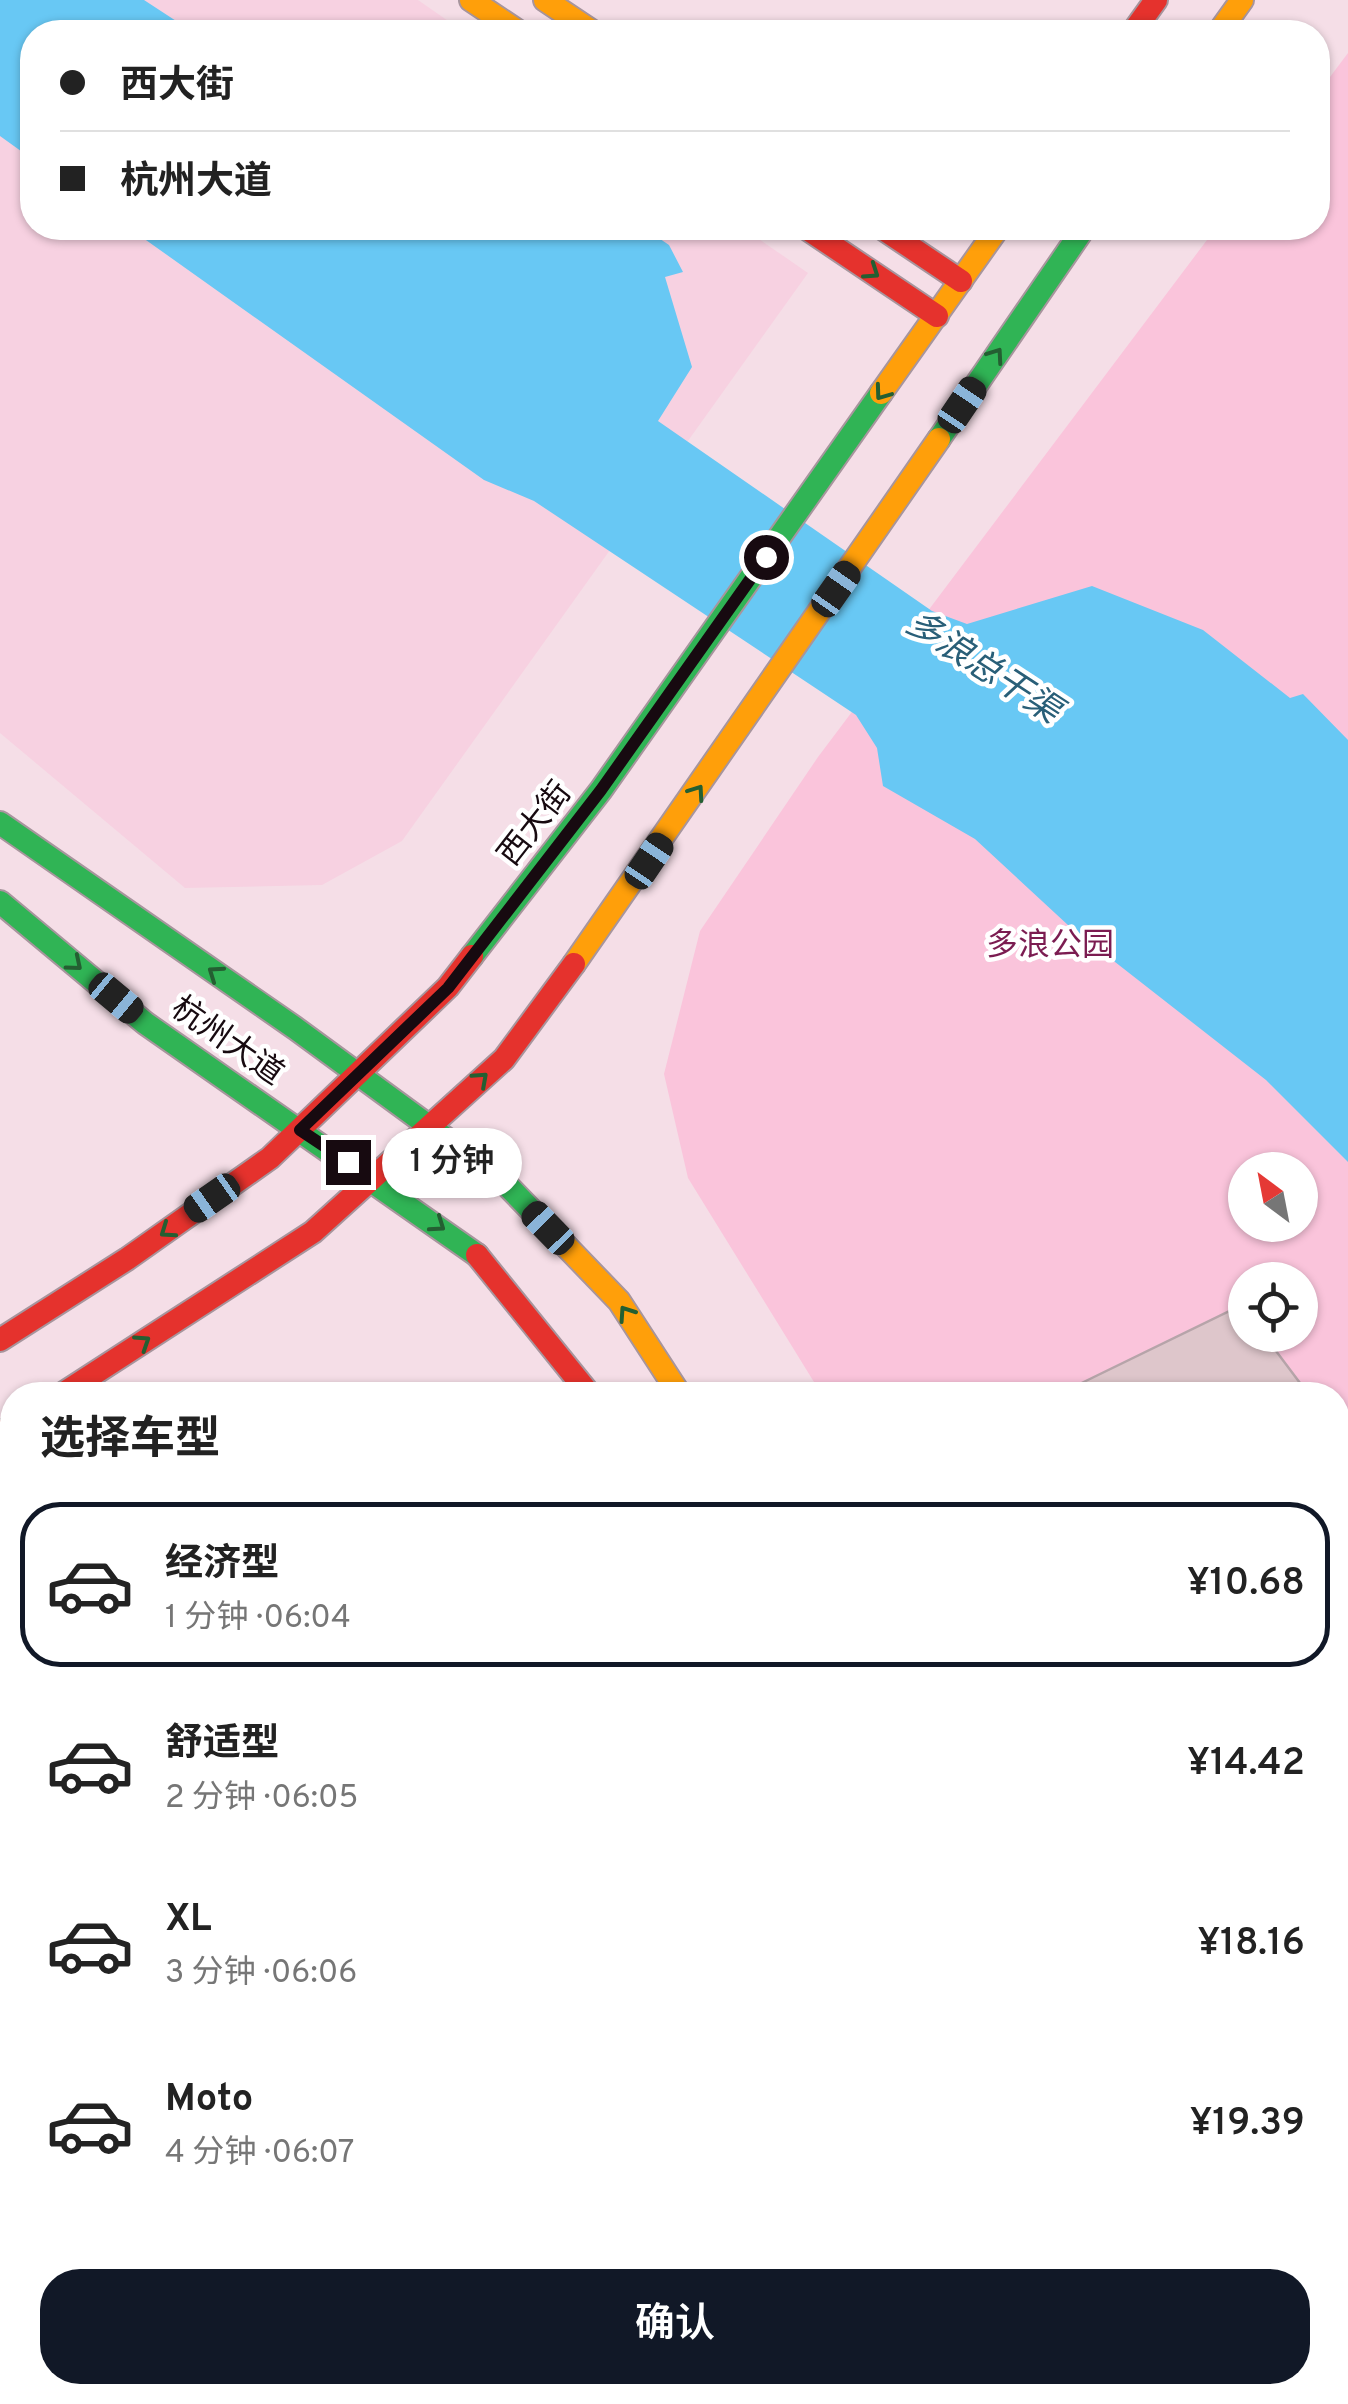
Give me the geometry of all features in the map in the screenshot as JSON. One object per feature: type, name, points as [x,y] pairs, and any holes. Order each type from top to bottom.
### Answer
[{"type":"main road","points":[[471,0],[501,20]]},
{"type":"main road","points":[[545,0],[575,20]]},
{"type":"main road","points":[[824,240],[937,316]]},
{"type":"main road","points":[[900,240],[961,281]]},
{"type":"main road","name":"西大街","points":[[0,1340],[127,1259],[270,1158],[448,988],[601,790],[990,240]]},
{"type":"main road","points":[[81,1382],[313,1232],[504,1059],[628,891],[1076,240]]},
{"type":"main road","name":"杭州大道","points":[[0,823],[295,1028],[500,1179],[619,1301],[672,1382]]},
{"type":"main road","name":"杭州大道","points":[[0,902],[146,1023],[471,1248],[579,1382]]},
{"type":"shaded area","points":[[0,0],[418,0],[447,20],[20,20],[20,240],[760,240],[808,273],[402,841],[322,885],[185,888],[0,733]]},
{"type":"green space","name":"多浪公园","points":[[1348,53],[1348,1382],[814,1382],[688,1178],[664,1074],[700,931],[818,757],[1207,240],[1330,240],[1330,77]]},
{"type":"water","points":[[0,0],[144,0],[175,20],[20,20],[20,150],[0,136]]},
{"type":"water","name":"多浪总干渠","points":[[146,240],[662,240],[669,245],[683,272],[665,277],[692,367],[658,421],[932,611],[967,624],[1092,586],[1203,630],[1290,698],[1303,694],[1348,740],[1348,1162],[1266,1080],[1069,926],[975,839],[883,786],[877,748],[856,715],[534,501],[484,480]]},
{"type":"building","points":[[1228,1312],[1228,1352],[1277,1352],[1299,1382],[1084,1382]]},
{"type":"traffic: fast","points":[[939,439],[1076,240]]},
{"type":"traffic: fast","points":[[472,956],[601,790],[881,393]]},
{"type":"traffic: fast","points":[[0,823],[295,1028],[501,1179],[566,1246]]},
{"type":"traffic: fast","points":[[0,902],[145,1023],[477,1255]]},
{"type":"traffic: slow","points":[[471,0],[501,20]]},
{"type":"traffic: slow","points":[[545,0],[575,20]]},
{"type":"traffic: slow","points":[[1228,20],[1242,0]]},
{"type":"traffic: slow","points":[[881,393],[989,240]]},
{"type":"traffic: slow","points":[[574,964],[939,439]]},
{"type":"traffic: slow","points":[[566,1246],[619,1301],[672,1382]]},
{"type":"traffic: jam","points":[[1142,20],[1156,0]]},
{"type":"traffic: jam","points":[[824,240],[937,316]]},
{"type":"traffic: jam","points":[[900,240],[961,281]]},
{"type":"traffic: jam","points":[[0,1340],[127,1259],[270,1158],[448,987],[472,956]]},
{"type":"traffic: jam","points":[[81,1382],[313,1232],[504,1059],[574,964]]},
{"type":"traffic: jam","points":[[477,1255],[580,1382]]},
{"type":"route","points":[[348,1162],[300,1130],[448,988],[601,790],[766,557]]}]
